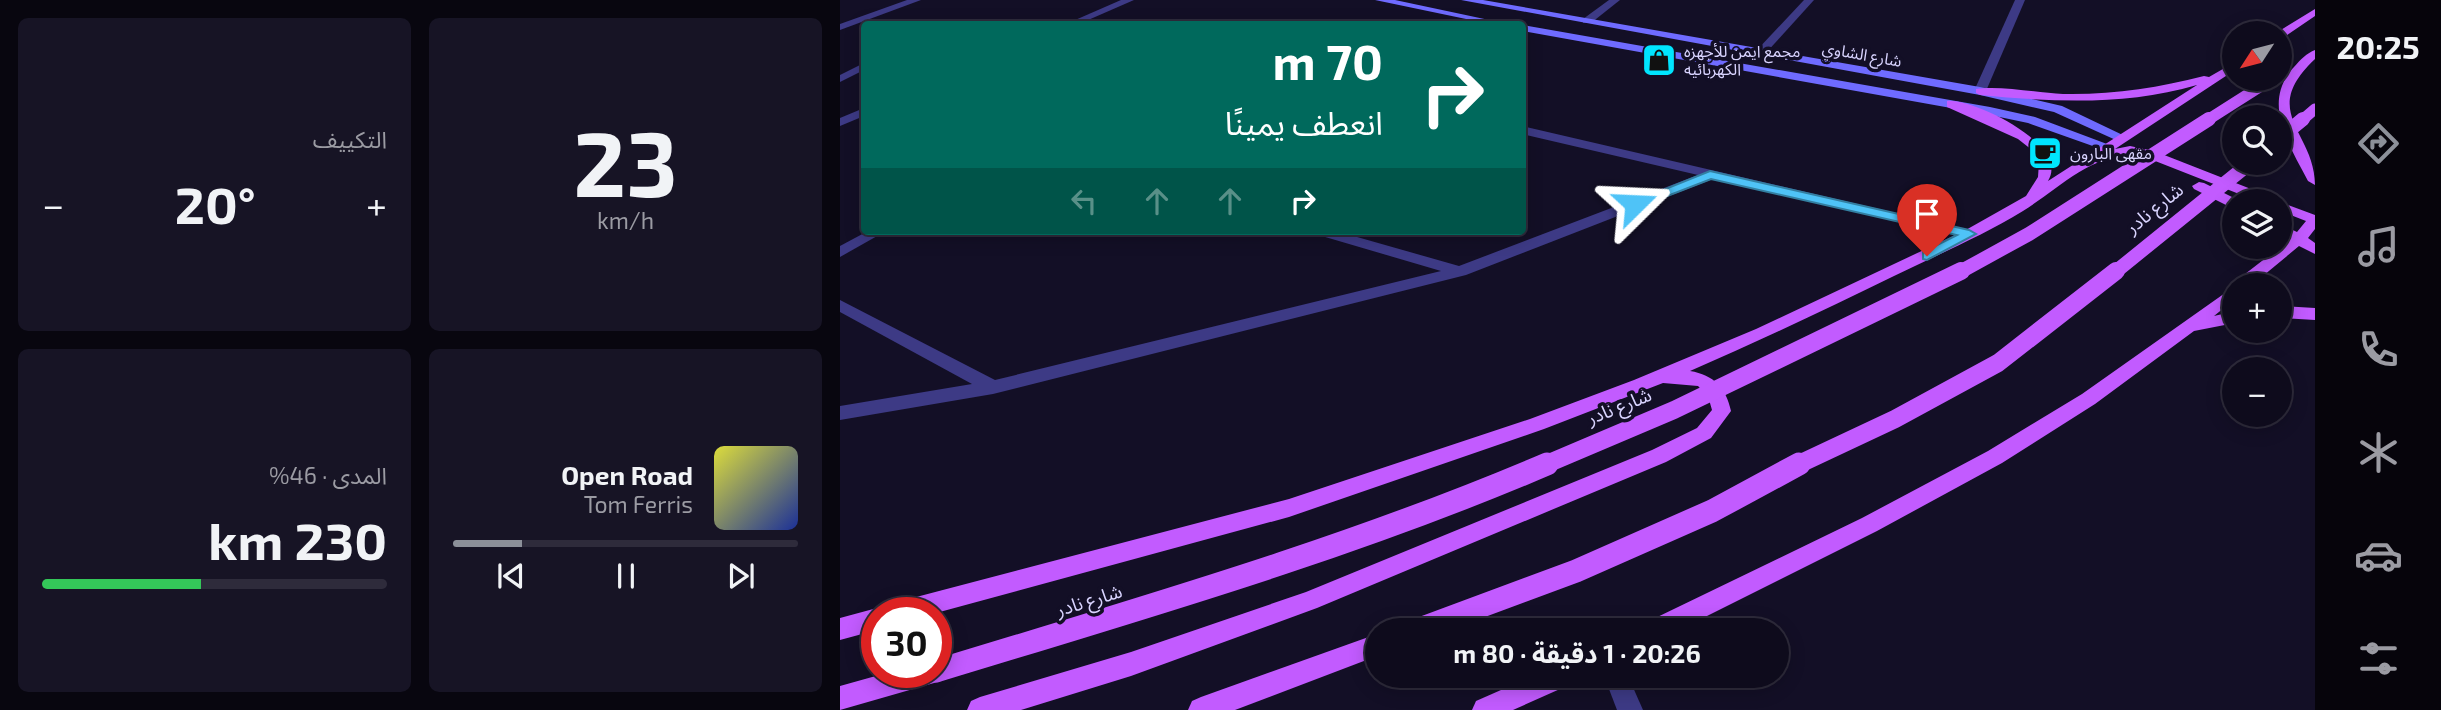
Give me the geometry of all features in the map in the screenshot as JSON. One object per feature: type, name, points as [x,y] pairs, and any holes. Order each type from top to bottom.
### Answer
[{"type":"main road","points":[[2292,27],[2315,12]]},
{"type":"main road","points":[[2292,66],[2315,52]]},
{"type":"main road","points":[[2315,52],[2287,86],[2285,106],[2291,131],[2315,181]]},
{"type":"main road","points":[[1980,91],[2058,98],[2106,96],[2176,87],[2222,71]]},
{"type":"main road","points":[[952,598],[1289,508],[1537,424],[1640,385],[1762,333],[1969,234],[2017,208],[2117,146],[2222,74]]},
{"type":"main road","name":"شارع نادر","points":[[952,666],[1258,573],[1479,493],[1674,410],[1946,280],[2040,227],[2253,91]]},
{"type":"main road","points":[[1951,104],[2012,130],[2034,143],[2044,159],[2046,173],[2040,187],[2017,208]]},
{"type":"main road","points":[[2292,128],[2315,109]]},
{"type":"main road","points":[[2117,146],[2222,191]]},
{"type":"main road","points":[[2174,169],[2233,189]]},
{"type":"main road","points":[[2174,169],[2222,197]]},
{"type":"main road","name":"شارع نادر","points":[[1449,618],[1576,571],[1712,511],[1795,466],[1895,419],[1998,363],[2076,305],[2138,251],[2235,175]]},
{"type":"main road","points":[[2257,273],[2300,238],[2315,217],[2292,211]]},
{"type":"main road","points":[[2292,234],[2315,249]]},
{"type":"main road","points":[[2167,345],[2222,301]]},
{"type":"main road","points":[[2292,313],[2315,314]]},
{"type":"main road","points":[[1679,618],[1995,457],[2078,407],[2192,327],[2222,320]]},
{"type":"main road","points":[[980,710],[1131,664],[1310,601],[1659,456],[1704,433],[1722,411],[1721,399],[1713,387],[1696,376],[1682,375],[1640,385]]},
{"type":"main road","points":[[840,629],[861,623]]},
{"type":"main road","points":[[1201,710],[1365,649]]},
{"type":"main road","name":"شارع نادر","points":[[840,699],[877,688]]},
{"type":"main road","points":[[1485,710],[1534,688]]},
{"type":"street","points":[[840,26],[912,0]]},
{"type":"street","points":[[1078,21],[1129,0]]},
{"type":"street","points":[[1387,0],[1434,5],[1477,21]]},
{"type":"street","name":"شارع الشاوي","points":[[1466,0],[1980,91],[2058,109],[2117,146]]},
{"type":"street","points":[[1587,21],[1615,0]]},
{"type":"street","points":[[1761,52],[1809,0]]},
{"type":"street","points":[[1980,91],[2020,0]]},
{"type":"street","points":[[864,18],[873,21]]},
{"type":"street","name":"شارع الشاوي","points":[[1526,29],[1951,104],[2031,120],[2117,146]]},
{"type":"street","points":[[840,122],[861,113]]},
{"type":"street","points":[[1526,131],[1969,234]]},
{"type":"street","points":[[840,413],[993,387],[1460,271],[1710,175]]},
{"type":"street","points":[[840,251],[870,235]]},
{"type":"street","points":[[1334,235],[1460,271]]},
{"type":"street","points":[[840,306],[993,387]]},
{"type":"street","points":[[1621,688],[1630,710]]},
{"type":"lane","points":[[840,79],[861,68]]},
{"type":"place","name":"مجمع ايمن للأجهزه الكهربائيه","points":[[1659,60]]},
{"type":"place","name":"مقهى البارون","points":[[2045,153]]},
{"type":"route","points":[[1635,204],[1710,175],[1969,234],[1927,256]]}]
